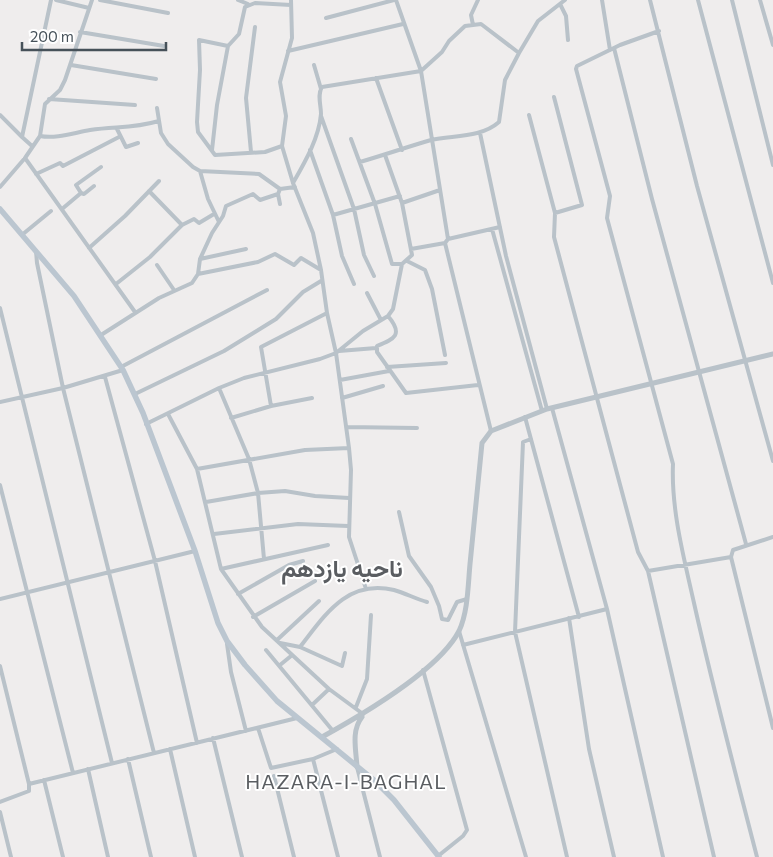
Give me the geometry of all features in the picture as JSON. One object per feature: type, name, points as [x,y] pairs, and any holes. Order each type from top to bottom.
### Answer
[{"type":"main road","points":[[1,210],[36,248],[74,296],[122,369],[135,394],[195,552],[218,624],[227,641],[262,686],[297,718],[357,766],[394,800],[438,857]]},
{"type":"street","points":[[22,138],[52,0]]},
{"type":"street","points":[[56,0],[89,8]]},
{"type":"street","points":[[0,187],[26,158],[40,136],[45,104],[60,90],[71,65],[80,32],[92,0]]},
{"type":"street","points":[[100,0],[168,13]]},
{"type":"street","points":[[238,0],[248,4],[291,3],[292,38],[280,82],[286,116],[282,146],[294,185],[313,233],[321,270],[321,281],[327,313],[337,352],[351,470],[348,526],[352,549],[366,589]]},
{"type":"street","points":[[326,18],[395,0],[421,71],[448,239]]},
{"type":"street","points":[[360,162],[432,140],[480,133],[499,122],[505,80],[519,53],[538,21],[565,0]]},
{"type":"street","points":[[602,0],[612,49],[746,544]]},
{"type":"street","points":[[650,0],[697,186],[773,461]]},
{"type":"street","points":[[698,0],[773,283]]},
{"type":"street","points":[[732,0],[773,165]]},
{"type":"street","points":[[760,0],[773,46]]},
{"type":"street","points":[[474,25],[471,15],[477,1]]},
{"type":"street","points":[[212,151],[217,105],[228,46],[239,34],[245,7],[248,4]]},
{"type":"street","points":[[560,4],[566,16],[568,40]]},
{"type":"street","points":[[288,51],[403,24]]},
{"type":"street","points":[[321,89],[421,71],[442,52],[449,41],[465,26],[481,24],[519,53]]},
{"type":"street","points":[[251,152],[246,98],[255,28]]},
{"type":"street","points":[[659,31],[612,49],[577,66],[576,69],[610,196],[607,218],[673,464],[674,499],[686,565],[711,679],[757,857]]},
{"type":"street","points":[[80,32],[164,46]]},
{"type":"street","points":[[228,46],[201,39],[198,43],[200,70],[196,122],[198,132],[215,155],[274,150],[282,146]]},
{"type":"street","points":[[71,65],[156,79]]},
{"type":"street","points":[[280,189],[294,185],[310,150],[321,114],[321,89],[314,65]]},
{"type":"street","points":[[376,78],[402,150]]},
{"type":"street","points":[[554,97],[582,202],[580,206],[554,213]]},
{"type":"street","points":[[49,99],[135,105]]},
{"type":"street","points":[[157,108],[161,133],[168,144],[200,171],[214,214],[219,222]]},
{"type":"street","points":[[0,114],[32,146]]},
{"type":"street","points":[[321,114],[354,209],[359,239],[374,276]]},
{"type":"street","points":[[529,115],[554,213],[554,238],[638,552],[648,571],[714,857]]},
{"type":"street","points":[[40,136],[49,138],[92,130],[143,126],[159,120]]},
{"type":"street","points":[[117,129],[119,137],[126,147],[138,143]]},
{"type":"street","points":[[480,133],[500,227],[547,410]]},
{"type":"street","points":[[36,174],[60,163],[64,166],[119,137]]},
{"type":"street","points":[[351,139],[375,204],[392,264],[405,263],[425,270],[432,289],[445,355]]},
{"type":"street","points":[[310,150],[333,215],[342,256],[354,284]]},
{"type":"street","points":[[146,424],[219,388],[267,372],[320,359],[337,352],[388,316],[393,309],[405,263],[412,255],[402,203],[385,155]]},
{"type":"street","points":[[26,158],[135,312]]},
{"type":"street","points":[[81,193],[76,185],[101,167]]},
{"type":"street","points":[[200,171],[258,174],[280,189]]},
{"type":"street","points":[[89,248],[159,181]]},
{"type":"street","points":[[62,210],[81,193],[84,194],[94,186]]},
{"type":"street","points":[[280,189],[278,194],[280,204]]},
{"type":"street","points":[[402,203],[440,190]]},
{"type":"street","points":[[149,191],[182,225]]},
{"type":"street","points":[[101,335],[135,312],[174,290],[192,283],[198,274],[200,259],[223,216],[224,208],[235,201],[253,194],[260,200],[278,194]]},
{"type":"street","points":[[333,215],[400,196]]},
{"type":"street","points":[[23,234],[51,211]]},
{"type":"street","points":[[116,284],[150,257],[182,225],[194,220],[199,223],[214,214]]},
{"type":"street","points":[[411,249],[445,243],[448,239],[500,227]]},
{"type":"street","points":[[492,229],[515,316],[547,410],[607,609],[663,857]]},
{"type":"street","points":[[445,243],[478,385],[491,431]]},
{"type":"street","points":[[36,248],[37,263],[63,388],[154,753]]},
{"type":"street","points":[[200,259],[246,250]]},
{"type":"street","points":[[198,274],[258,262],[275,254],[294,265],[301,258],[321,270]]},
{"type":"street","points":[[157,265],[174,290]]},
{"type":"street","points":[[135,394],[224,351],[276,320],[303,292],[321,281]]},
{"type":"street","points":[[0,402],[105,377],[267,290]]},
{"type":"street","points":[[367,293],[381,320]]},
{"type":"street","points":[[0,308],[112,764]]},
{"type":"street","points":[[271,406],[267,372],[261,347],[327,313]]},
{"type":"street","points":[[515,316],[522,315]]},
{"type":"street","points":[[337,352],[376,348],[396,336],[396,331],[388,316]]},
{"type":"street","points":[[376,348],[388,369],[406,393],[478,385]]},
{"type":"street","points":[[322,737],[363,714],[423,670],[443,652],[459,631],[466,599],[482,443],[491,431],[547,410],[773,354]]},
{"type":"street","points":[[340,380],[388,369],[446,363]]},
{"type":"street","points":[[105,377],[154,561],[197,743]]},
{"type":"street","points":[[342,398],[382,386]]},
{"type":"street","points":[[219,388],[249,459],[258,492],[264,559]]},
{"type":"street","points":[[231,418],[271,406],[312,398]]},
{"type":"street","points":[[168,414],[197,469],[221,569],[253,617],[291,656],[329,689],[363,714]]},
{"type":"street","points":[[525,417],[579,617]]},
{"type":"street","points":[[346,427],[417,428]]},
{"type":"street","points":[[531,439],[523,442],[515,632],[567,857]]},
{"type":"street","points":[[197,469],[306,450],[349,448]]},
{"type":"street","points":[[0,485],[73,773]]},
{"type":"street","points":[[206,502],[258,492],[285,490],[314,496],[348,498]]},
{"type":"street","points":[[399,512],[409,556],[431,587],[442,619],[448,620],[457,602],[466,599]]},
{"type":"street","points":[[214,534],[298,524],[348,526]]},
{"type":"street","points":[[773,538],[746,544],[733,550],[732,557],[773,728]]},
{"type":"street","points":[[221,569],[328,545]]},
{"type":"street","points":[[0,599],[195,552]]},
{"type":"street","points":[[648,571],[732,557]]},
{"type":"street","points":[[238,594],[289,565],[303,561]]},
{"type":"street","points":[[253,617],[314,581]]},
{"type":"street","points":[[300,647],[330,608],[343,598],[366,589],[396,590],[427,602]]},
{"type":"street","points":[[279,642],[319,601]]},
{"type":"street","points":[[463,644],[607,609]]},
{"type":"street","points":[[356,707],[367,679],[371,615]]},
{"type":"street","points":[[569,618],[589,749],[614,857]]},
{"type":"street","points":[[459,631],[526,857]]},
{"type":"street","points":[[227,641],[231,672],[246,731]]},
{"type":"street","points":[[279,642],[300,647],[342,666],[345,653]]},
{"type":"street","points":[[266,650],[333,731]]},
{"type":"street","points":[[280,665],[291,656]]},
{"type":"street","points":[[0,666],[29,784],[29,791],[0,802]]},
{"type":"street","points":[[423,670],[467,830],[463,836],[438,857]]},
{"type":"street","points":[[312,705],[329,689]]},
{"type":"street","points":[[363,714],[356,725],[357,766],[380,857]]},
{"type":"street","points":[[29,784],[297,718]]},
{"type":"street","points":[[258,728],[271,768],[314,759],[337,749]]},
{"type":"street","points":[[214,738],[242,857]]},
{"type":"street","points":[[170,749],[196,857]]},
{"type":"street","points":[[128,759],[151,857]]},
{"type":"street","points":[[314,759],[338,857]]},
{"type":"street","points":[[88,769],[108,857]]},
{"type":"street","points":[[274,776],[294,857]]},
{"type":"street","points":[[44,780],[62,857]]},
{"type":"street","points":[[0,812],[11,857]]},
{"type":"district","name":"ناحیه یازدهم","points":[[342,569]]},
{"type":"district","name":"HAZARA-I-BAGHAL","points":[[346,782]]}]
